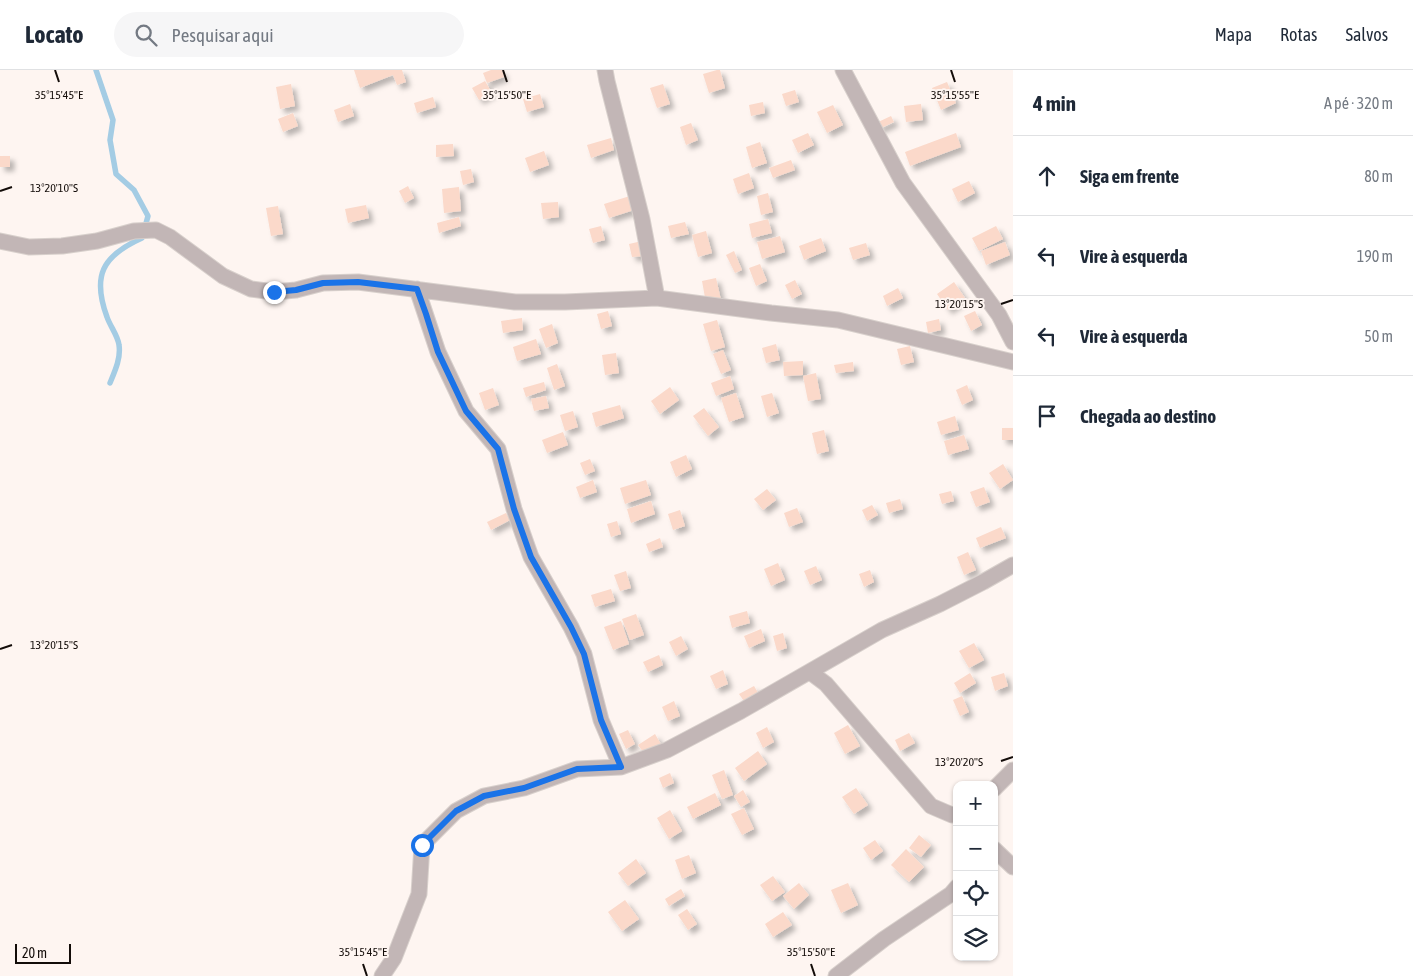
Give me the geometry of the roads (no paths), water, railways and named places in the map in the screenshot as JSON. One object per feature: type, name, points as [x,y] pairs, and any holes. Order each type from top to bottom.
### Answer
[{"type":"street","points":[[605,70],[642,219],[657,298]]},
{"type":"street","points":[[842,70],[903,183],[999,314],[1013,342]]},
{"type":"street","points":[[0,241],[29,247],[62,246],[97,241],[134,231],[156,230],[170,237],[224,276],[251,289],[274,292],[296,290],[323,283],[358,282],[515,302],[657,298],[838,320],[1013,362]]},
{"type":"street","points":[[417,289],[438,352],[466,411],[498,449],[514,509],[531,557],[571,627],[584,654],[601,720],[621,767]]},
{"type":"street","points":[[382,976],[394,958],[400,938],[419,894],[422,845],[456,811],[484,796],[524,788],[577,769],[621,767],[667,750],[741,711],[882,630],[957,595],[1013,565]]},
{"type":"street","points":[[810,672],[826,684],[931,806],[953,815]]},
{"type":"street","points":[[998,785],[1013,770]]},
{"type":"street","points":[[998,853],[1013,867]]},
{"type":"street","points":[[836,976],[884,939],[953,892]]},
{"type":"waterway","points":[[96,70],[113,120],[110,140],[116,174],[134,190],[148,216],[142,238],[128,245],[109,260],[101,279],[103,303],[119,345],[116,369],[110,383]]}]
